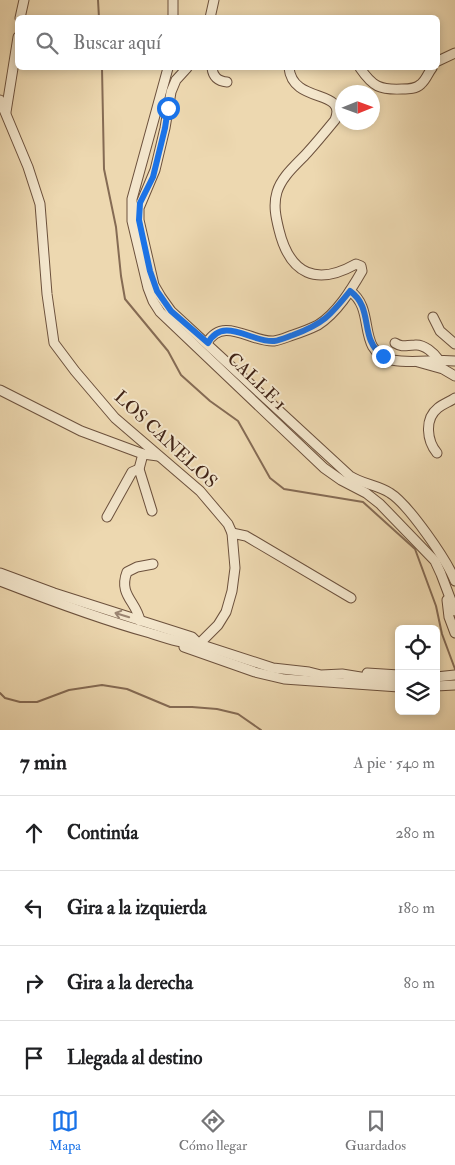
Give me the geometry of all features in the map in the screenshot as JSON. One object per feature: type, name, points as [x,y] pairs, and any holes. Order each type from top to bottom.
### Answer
[{"type":"street","points":[[21,15],[24,0]]},
{"type":"street","points":[[173,0],[173,15]]},
{"type":"street","points":[[211,15],[214,0]]},
{"type":"street","points":[[440,61],[455,53]]},
{"type":"street","points":[[6,112],[15,56]]},
{"type":"street","name":"CALLE 1","points":[[167,70],[132,199],[131,214],[148,288],[153,301],[164,317],[215,363],[324,468],[341,480],[366,493],[380,504],[430,555],[438,568],[455,611]]},
{"type":"street","points":[[185,70],[176,80],[170,92],[165,128],[155,170],[140,203],[139,214],[150,271],[157,291],[171,311],[208,343],[350,476],[385,490],[400,501],[443,556],[455,581]]},
{"type":"street","points":[[213,70],[215,77],[220,81],[226,82]]},
{"type":"street","points":[[208,343],[215,334],[228,330],[242,332],[264,341],[286,338],[311,329],[324,321],[335,310],[350,291],[362,271],[361,266],[355,264],[344,271],[333,274],[317,275],[308,273],[300,268],[290,256],[280,233],[275,203],[280,186],[289,172],[335,120],[337,115],[335,106],[331,101],[306,92],[299,87],[291,77],[289,70]]},
{"type":"street","points":[[362,70],[373,84],[387,90],[419,86],[431,70]]},
{"type":"street","name":"LOS CANELOS","points":[[0,100],[40,204],[48,303],[54,342],[75,371],[115,418],[200,491],[228,524],[232,533],[235,568],[232,591],[226,612],[218,625],[199,644]]},
{"type":"street","points":[[350,291],[363,307],[368,337],[375,349],[383,356],[393,360],[455,361]]},
{"type":"street","points":[[432,317],[440,331],[455,344]]},
{"type":"street","points":[[395,343],[402,346],[420,346],[431,352],[439,360]]},
{"type":"street","points":[[415,361],[443,369],[455,376]]},
{"type":"street","points":[[0,390],[81,430],[143,454],[158,456]]},
{"type":"street","points":[[437,453],[429,436],[430,419],[436,410],[455,398]]},
{"type":"street","points":[[143,454],[139,469],[152,511]]},
{"type":"street","points":[[107,517],[132,472],[139,469]]},
{"type":"street","points":[[232,533],[246,536],[351,598]]},
{"type":"street","points":[[140,621],[126,594],[124,580],[127,572],[153,564]]},
{"type":"street","points":[[0,574],[95,611],[134,629],[189,644],[199,644],[273,668],[322,675],[342,674],[384,681],[395,680]]},
{"type":"street","points":[[0,581],[95,611],[140,621],[192,637],[199,644]]},
{"type":"street","name":"CALLE 1","points":[[445,588],[449,617],[455,633]]},
{"type":"street","points":[[158,642],[172,643],[255,672],[284,679],[395,687]]},
{"type":"street","points":[[309,672],[324,670],[395,675]]},
{"type":"street","points":[[440,677],[455,675]]},
{"type":"street","points":[[440,686],[455,685]]},
{"type":"waterway","points":[[98,0],[99,15]]},
{"type":"waterway","points":[[102,70],[104,169],[116,227],[125,299],[168,351],[181,375],[210,401],[238,421],[270,478],[284,489],[363,502],[415,549],[436,606],[442,634],[455,669]]},
{"type":"waterway","points":[[0,693],[5,698],[20,702],[37,702],[69,690],[102,685],[127,689],[170,707],[217,709],[238,714],[261,730]]},
{"type":"route","points":[[168,108],[167,120],[153,177],[140,203],[139,220],[152,278],[157,291],[171,311],[208,343],[215,334],[228,330],[242,332],[257,340],[276,340],[318,325],[330,316],[350,291],[356,296],[363,307],[370,342],[383,356]]}]
